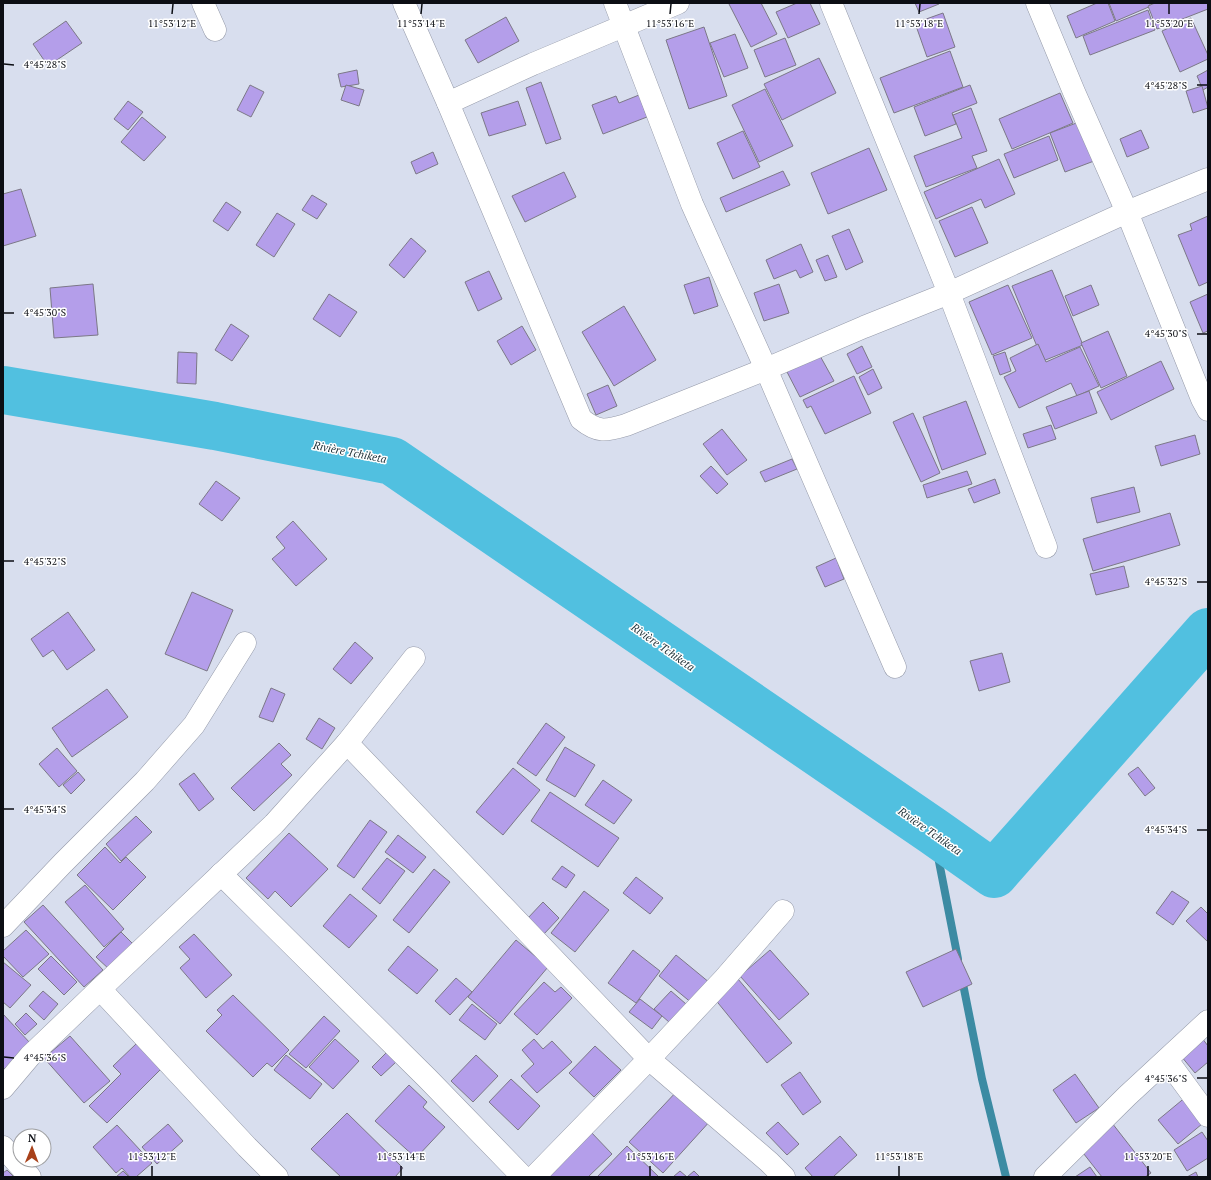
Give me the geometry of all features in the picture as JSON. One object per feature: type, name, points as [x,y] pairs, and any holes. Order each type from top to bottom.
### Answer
[{"type":"street","points":[[203,3],[215,30]]},
{"type":"street","points":[[404,3],[582,419],[589,426],[599,430],[609,430],[766,369],[864,327],[949,293],[1127,212],[1208,179]]},
{"type":"street","points":[[615,3],[692,204],[766,369],[894,667]]},
{"type":"street","points":[[448,103],[532,64],[678,3]]},
{"type":"street","points":[[831,3],[949,293],[1046,547]]},
{"type":"street","points":[[1037,3],[1074,92],[1127,212],[1202,399],[1208,410]]},
{"type":"street","points":[[7,914],[63,863],[145,781],[194,725],[245,643]]},
{"type":"street","points":[[3,1088],[30,1056],[274,824],[347,742],[414,658]]},
{"type":"street","points":[[347,742],[649,1059],[769,1162],[784,1177]]},
{"type":"street","points":[[221,874],[523,1177]]},
{"type":"street","points":[[534,1177],[649,1059],[725,978],[783,911]]},
{"type":"street","points":[[100,989],[277,1177]]},
{"type":"street","points":[[1054,1174],[1127,1096],[1208,1021]]},
{"type":"street","points":[[1167,1060],[1208,1116]]},
{"type":"street","points":[[3,1147],[30,1177]]},
{"type":"building","points":[[761,3],[777,34],[751,47],[729,4]]},
{"type":"building","points":[[797,3],[810,3],[820,24],[788,38],[776,12]]},
{"type":"building","points":[[915,3],[938,3],[939,4],[919,12]]},
{"type":"building","points":[[1097,3],[1108,3],[1115,21],[1076,38],[1067,16]]},
{"type":"building","points":[[1109,3],[1149,3],[1151,6],[1116,21]]},
{"type":"building","points":[[1155,3],[1208,3],[1208,9],[1157,29],[1148,6]]},
{"type":"building","points":[[1148,10],[1155,30],[1090,55],[1083,36]]},
{"type":"building","points":[[943,13],[955,47],[927,57],[915,23]]},
{"type":"building","points":[[506,17],[519,41],[478,63],[465,40]]},
{"type":"building","points":[[1191,18],[1208,55],[1208,59],[1180,72],[1162,31]]},
{"type":"building","points":[[66,21],[82,43],[48,66],[33,44]]},
{"type":"building","points":[[704,27],[727,96],[689,109],[666,40]]},
{"type":"building","points":[[735,34],[748,68],[724,77],[710,43]]},
{"type":"building","points":[[785,38],[796,65],[765,77],[754,50]]},
{"type":"building","points":[[950,51],[963,87],[894,113],[880,78]]},
{"type":"building","points":[[819,58],[836,93],[782,120],[764,84]]},
{"type":"building","points":[[357,70],[359,84],[341,87],[338,74]]},
{"type":"building","points":[[1208,70],[1208,87],[1203,90],[1197,76]]},
{"type":"building","points":[[541,82],[561,139],[546,144],[526,88]]},
{"type":"building","points":[[250,85],[264,92],[251,117],[237,110]]},
{"type":"building","points":[[346,85],[364,90],[359,106],[341,100]]},
{"type":"building","points":[[970,85],[977,103],[952,113],[956,124],[925,136],[914,107]]},
{"type":"building","points":[[1202,86],[1208,108],[1193,113],[1186,91]]},
{"type":"building","points":[[765,89],[793,146],[759,162],[732,105]]},
{"type":"building","points":[[1060,93],[1073,123],[1012,149],[999,119]]},
{"type":"building","points":[[639,95],[647,117],[603,134],[592,105],[616,96],[619,103]]},
{"type":"building","points":[[128,101],[143,112],[128,130],[114,119]]},
{"type":"building","points":[[518,101],[526,125],[489,136],[481,113]]},
{"type":"building","points":[[971,108],[987,151],[972,156],[977,168],[926,187],[914,156],[962,138],[953,115]]},
{"type":"building","points":[[142,117],[166,137],[144,161],[121,142]]},
{"type":"building","points":[[1079,122],[1094,161],[1065,172],[1050,133]]},
{"type":"building","points":[[1141,130],[1149,148],[1127,157],[1120,139]]},
{"type":"building","points":[[743,131],[760,167],[733,179],[717,143]]},
{"type":"building","points":[[1049,136],[1058,160],[1014,178],[1004,154]]},
{"type":"building","points":[[869,148],[887,190],[828,214],[811,173]]},
{"type":"building","points":[[433,152],[438,164],[416,174],[411,162]]},
{"type":"building","points":[[999,159],[1015,194],[985,208],[981,199],[936,219],[924,192]]},
{"type":"building","points":[[783,171],[790,185],[726,212],[720,198]]},
{"type":"building","points":[[564,172],[576,197],[525,222],[512,196]]},
{"type":"building","points":[[21,189],[36,236],[3,246],[3,194]]},
{"type":"building","points":[[312,195],[327,204],[317,219],[302,210]]},
{"type":"building","points":[[226,202],[241,212],[228,231],[213,221]]},
{"type":"building","points":[[972,207],[988,243],[955,257],[939,221]]},
{"type":"building","points":[[277,213],[295,224],[274,257],[256,245]]},
{"type":"building","points":[[1208,216],[1208,282],[1199,286],[1178,235],[1192,230],[1190,224]]},
{"type":"building","points":[[849,229],[863,262],[846,270],[832,236]]},
{"type":"building","points":[[411,238],[426,251],[404,278],[389,265]]},
{"type":"building","points":[[801,244],[813,272],[800,278],[796,270],[774,279],[766,260]]},
{"type":"building","points":[[828,255],[837,277],[825,281],[816,260]]},
{"type":"building","points":[[1052,270],[1083,345],[1043,361],[1012,286]]},
{"type":"building","points":[[489,271],[502,299],[478,311],[465,282]]},
{"type":"building","points":[[709,277],[718,306],[694,314],[684,285]]},
{"type":"building","points":[[93,284],[98,335],[54,338],[50,288]]},
{"type":"building","points":[[779,284],[789,313],[764,321],[754,293]]},
{"type":"building","points":[[1008,285],[1032,338],[992,355],[969,302]]},
{"type":"building","points":[[1091,285],[1099,305],[1073,316],[1065,296]]},
{"type":"building","points":[[329,294],[357,312],[340,337],[313,319]]},
{"type":"building","points":[[1208,294],[1208,331],[1203,333],[1190,302]]},
{"type":"building","points":[[624,306],[656,360],[614,386],[582,332]]},
{"type":"building","points":[[231,324],[249,336],[232,361],[215,350]]},
{"type":"building","points":[[522,326],[536,350],[511,365],[497,341]]},
{"type":"building","points":[[1108,331],[1127,376],[1101,388],[1081,343]]},
{"type":"building","points":[[1038,344],[1046,362],[1080,347],[1099,386],[1077,396],[1071,383],[1019,408],[1004,377],[1016,371],[1010,358]]},
{"type":"building","points":[[862,346],[872,367],[857,374],[847,354]]},
{"type":"building","points":[[178,352],[197,353],[196,384],[177,383]]},
{"type":"building","points":[[1005,352],[1011,371],[1000,375],[993,356]]},
{"type":"building","points":[[819,354],[834,381],[800,397],[786,370]]},
{"type":"building","points":[[1161,361],[1174,389],[1111,420],[1097,392]]},
{"type":"building","points":[[873,369],[882,388],[868,395],[859,377]]},
{"type":"building","points":[[854,376],[871,413],[825,434],[811,406],[807,408],[803,400]]},
{"type":"building","points":[[608,385],[617,406],[596,415],[587,394]]},
{"type":"building","points":[[1089,391],[1097,413],[1055,429],[1046,407]]},
{"type":"building","points":[[966,401],[986,454],[942,470],[923,417]]},
{"type":"building","points":[[913,413],[940,473],[921,482],[893,422]]},
{"type":"building","points":[[1051,425],[1056,439],[1028,448],[1023,434]]},
{"type":"building","points":[[722,429],[747,460],[727,475],[703,444]]},
{"type":"building","points":[[1195,435],[1200,454],[1161,466],[1155,446]]},
{"type":"building","points":[[792,459],[797,469],[765,482],[760,472]]},
{"type":"building","points":[[711,466],[728,484],[717,494],[700,476]]},
{"type":"building","points":[[967,471],[972,484],[927,498],[923,485]]},
{"type":"building","points":[[995,479],[1000,493],[974,503],[968,489]]},
{"type":"building","points":[[216,481],[240,498],[222,521],[199,504]]},
{"type":"building","points":[[1134,487],[1140,512],[1097,523],[1091,498]]},
{"type":"building","points":[[1170,513],[1180,545],[1093,571],[1083,539]]},
{"type":"building","points":[[293,521],[327,559],[296,586],[272,559],[285,548],[276,537]]},
{"type":"building","points":[[836,558],[844,579],[825,587],[816,567]]},
{"type":"building","points":[[1124,566],[1129,587],[1096,595],[1090,574]]},
{"type":"building","points":[[192,592],[233,610],[207,671],[165,654]]},
{"type":"building","points":[[68,612],[95,650],[67,670],[53,650],[43,657],[31,639]]},
{"type":"building","points":[[355,642],[373,658],[351,684],[333,669]]},
{"type":"building","points":[[1002,653],[1010,682],[979,691],[970,661]]},
{"type":"building","points":[[271,688],[285,694],[273,722],[259,717]]},
{"type":"building","points":[[107,689],[128,717],[72,757],[52,728]]},
{"type":"building","points":[[319,718],[335,728],[322,749],[306,739]]},
{"type":"building","points":[[546,723],[565,737],[536,776],[517,763]]},
{"type":"building","points":[[279,743],[291,755],[281,764],[292,775],[254,811],[231,788]]},
{"type":"building","points":[[565,747],[595,765],[575,797],[546,780]]},
{"type":"building","points":[[57,748],[77,771],[59,787],[39,764]]},
{"type":"building","points":[[1138,767],[1155,788],[1145,796],[1128,774]]},
{"type":"building","points":[[513,768],[540,790],[503,835],[476,812]]},
{"type":"building","points":[[78,772],[85,780],[71,794],[63,785]]},
{"type":"building","points":[[194,773],[214,799],[199,811],[179,784]]},
{"type":"building","points":[[603,780],[632,800],[614,824],[585,805]]},
{"type":"building","points":[[550,792],[619,838],[598,867],[531,821]]},
{"type":"building","points":[[136,816],[152,832],[121,861],[106,844]]},
{"type":"building","points":[[370,820],[387,832],[354,878],[337,866]]},
{"type":"building","points":[[289,833],[328,869],[291,907],[275,891],[268,899],[246,878]]},
{"type":"building","points":[[398,835],[426,857],[413,873],[385,852]]},
{"type":"building","points":[[105,847],[120,863],[126,857],[146,877],[113,910],[77,875]]},
{"type":"building","points":[[387,858],[405,871],[380,904],[362,889]]},
{"type":"building","points":[[562,866],[575,875],[566,888],[552,879]]},
{"type":"building","points":[[434,869],[450,882],[409,933],[393,920]]},
{"type":"building","points":[[636,877],[663,898],[650,914],[623,893]]},
{"type":"building","points":[[85,885],[124,929],[104,947],[65,902]]},
{"type":"building","points":[[584,891],[609,910],[575,952],[551,933]]},
{"type":"building","points":[[1172,891],[1189,902],[1173,925],[1156,913]]},
{"type":"building","points":[[350,894],[377,916],[349,948],[323,926]]},
{"type":"building","points":[[543,902],[559,918],[543,935],[527,919]]},
{"type":"building","points":[[43,905],[103,970],[84,987],[24,922]]},
{"type":"building","points":[[1201,907],[1208,914],[1208,942],[1186,921]]},
{"type":"building","points":[[26,930],[49,954],[23,977],[3,956],[3,951]]},
{"type":"building","points":[[121,932],[134,945],[110,970],[96,957]]},
{"type":"building","points":[[194,934],[232,975],[206,998],[180,968],[190,959],[179,947]]},
{"type":"building","points":[[516,940],[548,967],[500,1024],[468,997]]},
{"type":"building","points":[[408,946],[438,970],[417,994],[388,970]]},
{"type":"building","points":[[956,949],[972,984],[923,1007],[906,972]]},
{"type":"building","points":[[633,950],[660,971],[636,1003],[608,983]]},
{"type":"building","points":[[770,950],[809,994],[779,1020],[740,976]]},
{"type":"building","points":[[676,955],[710,983],[693,1004],[659,976]]},
{"type":"building","points":[[51,956],[77,982],[64,995],[38,969]]},
{"type":"building","points":[[3,962],[31,985],[10,1008],[3,1002]]},
{"type":"building","points":[[456,978],[472,992],[450,1015],[435,1001]]},
{"type":"building","points":[[738,979],[792,1043],[767,1063],[714,998]]},
{"type":"building","points":[[544,982],[555,992],[561,987],[572,998],[537,1035],[514,1014]]},
{"type":"building","points":[[43,991],[58,1004],[44,1020],[29,1006]]},
{"type":"building","points":[[671,991],[686,1004],[669,1022],[654,1009]]},
{"type":"building","points":[[233,995],[289,1050],[272,1067],[267,1063],[253,1077],[206,1031],[222,1015],[217,1010]]},
{"type":"building","points":[[640,999],[662,1016],[652,1029],[629,1012]]},
{"type":"building","points":[[472,1004],[497,1024],[485,1040],[459,1020]]},
{"type":"building","points":[[26,1013],[37,1024],[25,1035],[15,1024]]},
{"type":"building","points":[[3,1014],[31,1044],[4,1069],[3,1067]]},
{"type":"building","points":[[324,1016],[340,1031],[306,1068],[289,1054]]},
{"type":"building","points":[[70,1036],[110,1081],[84,1103],[44,1058]]},
{"type":"building","points":[[1202,1038],[1208,1046],[1208,1062],[1195,1073],[1181,1056]]},
{"type":"building","points":[[335,1039],[359,1061],[333,1089],[309,1067]]},
{"type":"building","points":[[534,1039],[543,1049],[552,1041],[572,1062],[537,1093],[521,1076],[534,1064],[522,1050]]},
{"type":"building","points":[[136,1044],[161,1069],[107,1123],[89,1106],[121,1074],[113,1066]]},
{"type":"building","points":[[595,1046],[621,1070],[594,1097],[569,1073]]},
{"type":"building","points":[[387,1052],[396,1062],[381,1076],[372,1067]]},
{"type":"building","points":[[286,1055],[322,1084],[310,1099],[274,1070]]},
{"type":"building","points":[[476,1055],[498,1076],[473,1102],[451,1081]]},
{"type":"building","points":[[800,1072],[821,1102],[803,1115],[781,1085]]},
{"type":"building","points":[[1075,1074],[1099,1108],[1076,1123],[1053,1090]]},
{"type":"building","points":[[511,1079],[540,1106],[518,1130],[489,1102]]},
{"type":"building","points":[[409,1085],[427,1102],[423,1107],[445,1127],[416,1158],[375,1121]]},
{"type":"building","points":[[678,1090],[711,1120],[663,1173],[629,1142]]},
{"type":"building","points":[[1187,1096],[1208,1119],[1178,1144],[1158,1120]]},
{"type":"building","points":[[347,1113],[403,1168],[395,1177],[341,1177],[311,1149]]},
{"type":"building","points":[[778,1122],[799,1144],[787,1155],[766,1133]]},
{"type":"building","points":[[1112,1123],[1151,1173],[1145,1177],[1102,1177],[1080,1149]]},
{"type":"building","points":[[168,1124],[183,1141],[157,1164],[142,1147]]},
{"type":"building","points":[[117,1125],[152,1163],[136,1177],[130,1177],[122,1168],[116,1173],[93,1147]]},
{"type":"building","points":[[590,1131],[612,1154],[588,1177],[549,1177]]},
{"type":"building","points":[[1202,1132],[1208,1141],[1208,1158],[1187,1171],[1174,1150]]},
{"type":"building","points":[[840,1136],[857,1155],[833,1177],[813,1177],[805,1168]]},
{"type":"building","points":[[627,1146],[659,1177],[597,1177]]},
{"type":"building","points":[[1090,1167],[1097,1177],[1075,1177]]},
{"type":"building","points":[[7,1170],[14,1177],[3,1177],[3,1173]]},
{"type":"building","points":[[123,1171],[129,1177],[116,1177]]},
{"type":"building","points":[[680,1171],[687,1177],[673,1177]]},
{"type":"building","points":[[694,1171],[700,1177],[687,1177]]},
{"type":"building","points":[[1196,1172],[1198,1177],[1187,1177]]},
{"type":"waterway","name":"Rivière Tchiketa","points":[[3,390],[215,426],[392,461],[994,874],[1208,632]]},
{"type":"waterway","points":[[933,831],[958,959]]},
{"type":"waterway","points":[[962,979],[982,1079],[1006,1177]]}]
